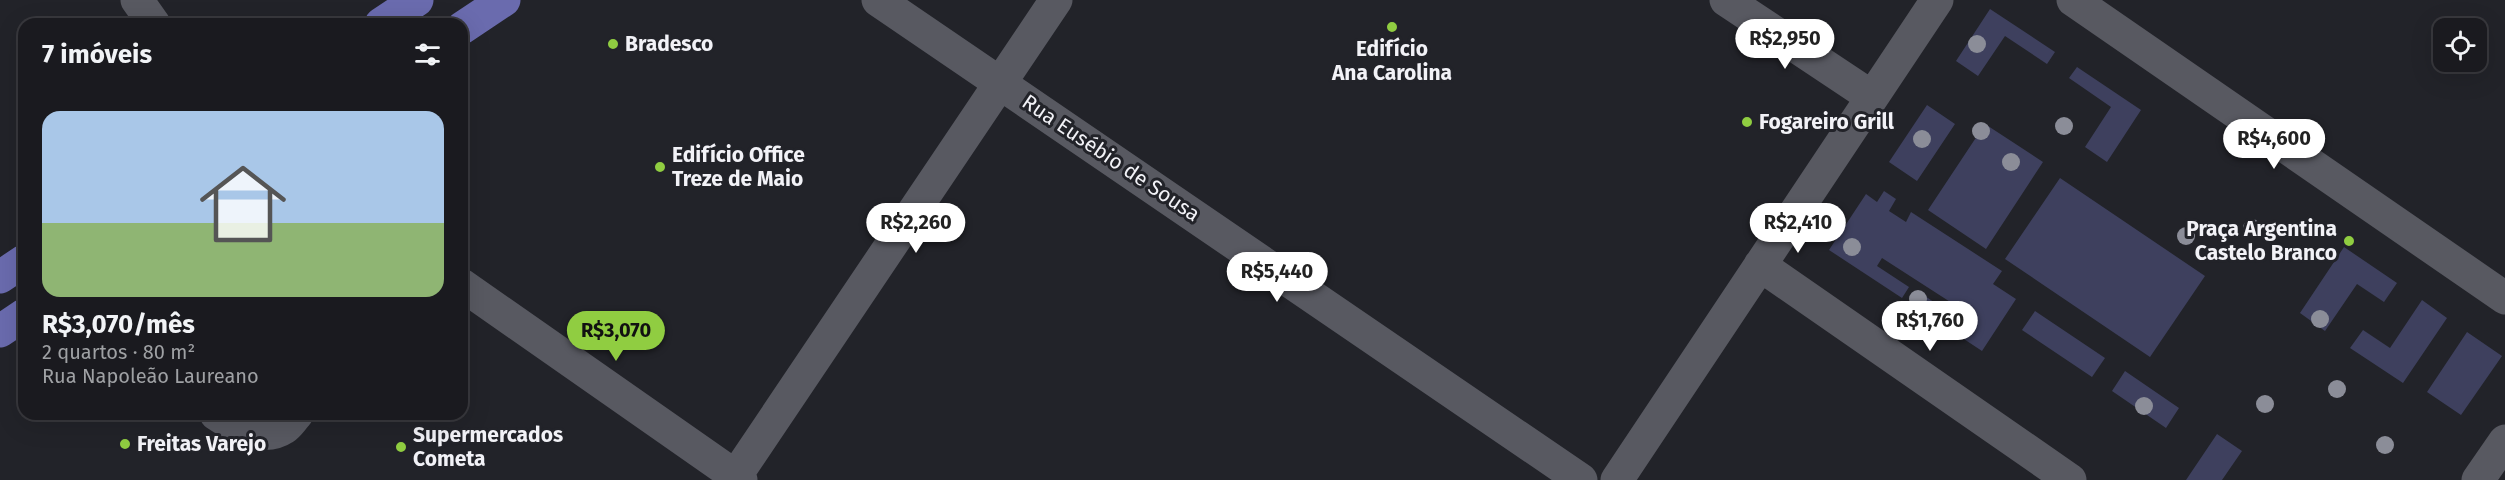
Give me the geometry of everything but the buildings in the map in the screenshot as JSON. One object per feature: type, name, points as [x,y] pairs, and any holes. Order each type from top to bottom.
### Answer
[{"type":"main road","points":[[390,18],[417,0]]},
{"type":"main road","points":[[468,23],[504,0]]},
{"type":"main road","points":[[0,277],[18,265]]},
{"type":"main road","points":[[0,331],[18,319]]},
{"type":"street","points":[[137,0],[150,18]]},
{"type":"street","name":"Rua Eusébio de Sousa","points":[[878,0],[1581,480]]},
{"type":"street","points":[[468,289],[737,479],[1056,0]]},
{"type":"street","points":[[1726,0],[1872,97]]},
{"type":"street","points":[[1617,480],[1936,0]]},
{"type":"street","points":[[2073,0],[2505,298]]},
{"type":"street","points":[[1760,265],[2070,480]]},
{"type":"street","points":[[227,420],[252,433],[263,434],[283,429],[291,420]]},
{"type":"street","points":[[2478,480],[2505,441]]},
{"type":"shaded area","points":[[1990,9],[2055,52],[2047,64],[2005,36],[1978,76],[1956,61]]},
{"type":"shaded area","points":[[2077,67],[2141,110],[2107,162],[2085,147],[2111,107],[2069,78]]},
{"type":"shaded area","points":[[1927,105],[1955,124],[1917,181],[1889,162]]},
{"type":"shaded area","points":[[1985,124],[2043,162],[1986,249],[1928,210]]},
{"type":"shaded area","points":[[2060,178],[2205,276],[2150,357],[2005,259]]},
{"type":"shaded area","points":[[1884,191],[1896,199],[1889,211],[1906,222],[1911,212],[2002,271],[1993,284],[2016,299],[1982,351],[1917,308],[1925,296],[1966,324],[1972,316],[1882,258],[1877,266],[1909,287],[1902,298],[1829,250],[1866,194],[1877,202]]},
{"type":"shaded area","points":[[2344,247],[2397,283],[2384,302],[2357,284],[2325,331],[2300,313]]},
{"type":"shaded area","points":[[2422,300],[2447,318],[2403,383],[2350,348],[2363,330],[2390,348]]},
{"type":"shaded area","points":[[2035,311],[2105,358],[2092,377],[2022,330]]},
{"type":"shaded area","points":[[2467,332],[2502,356],[2461,415],[2427,392]]},
{"type":"shaded area","points":[[2125,371],[2179,408],[2166,428],[2112,391]]},
{"type":"shaded area","points":[[2217,434],[2242,451],[2222,480],[2186,480]]},
{"type":"place","name":"Edifício Ana Carolina","points":[[1392,27]]},
{"type":"place","name":"Bradesco","points":[[613,44]]},
{"type":"place","name":"Fogareiro Grill","points":[[1747,122]]},
{"type":"place","name":"Edifício Office Treze de Maio","points":[[660,167]]},
{"type":"place","name":"Praça Argentina Castelo Branco","points":[[2349,241]]},
{"type":"place","name":"Freitas Varejo","points":[[125,444]]},
{"type":"place","name":"Supermercados Cometa","points":[[401,447]]}]
